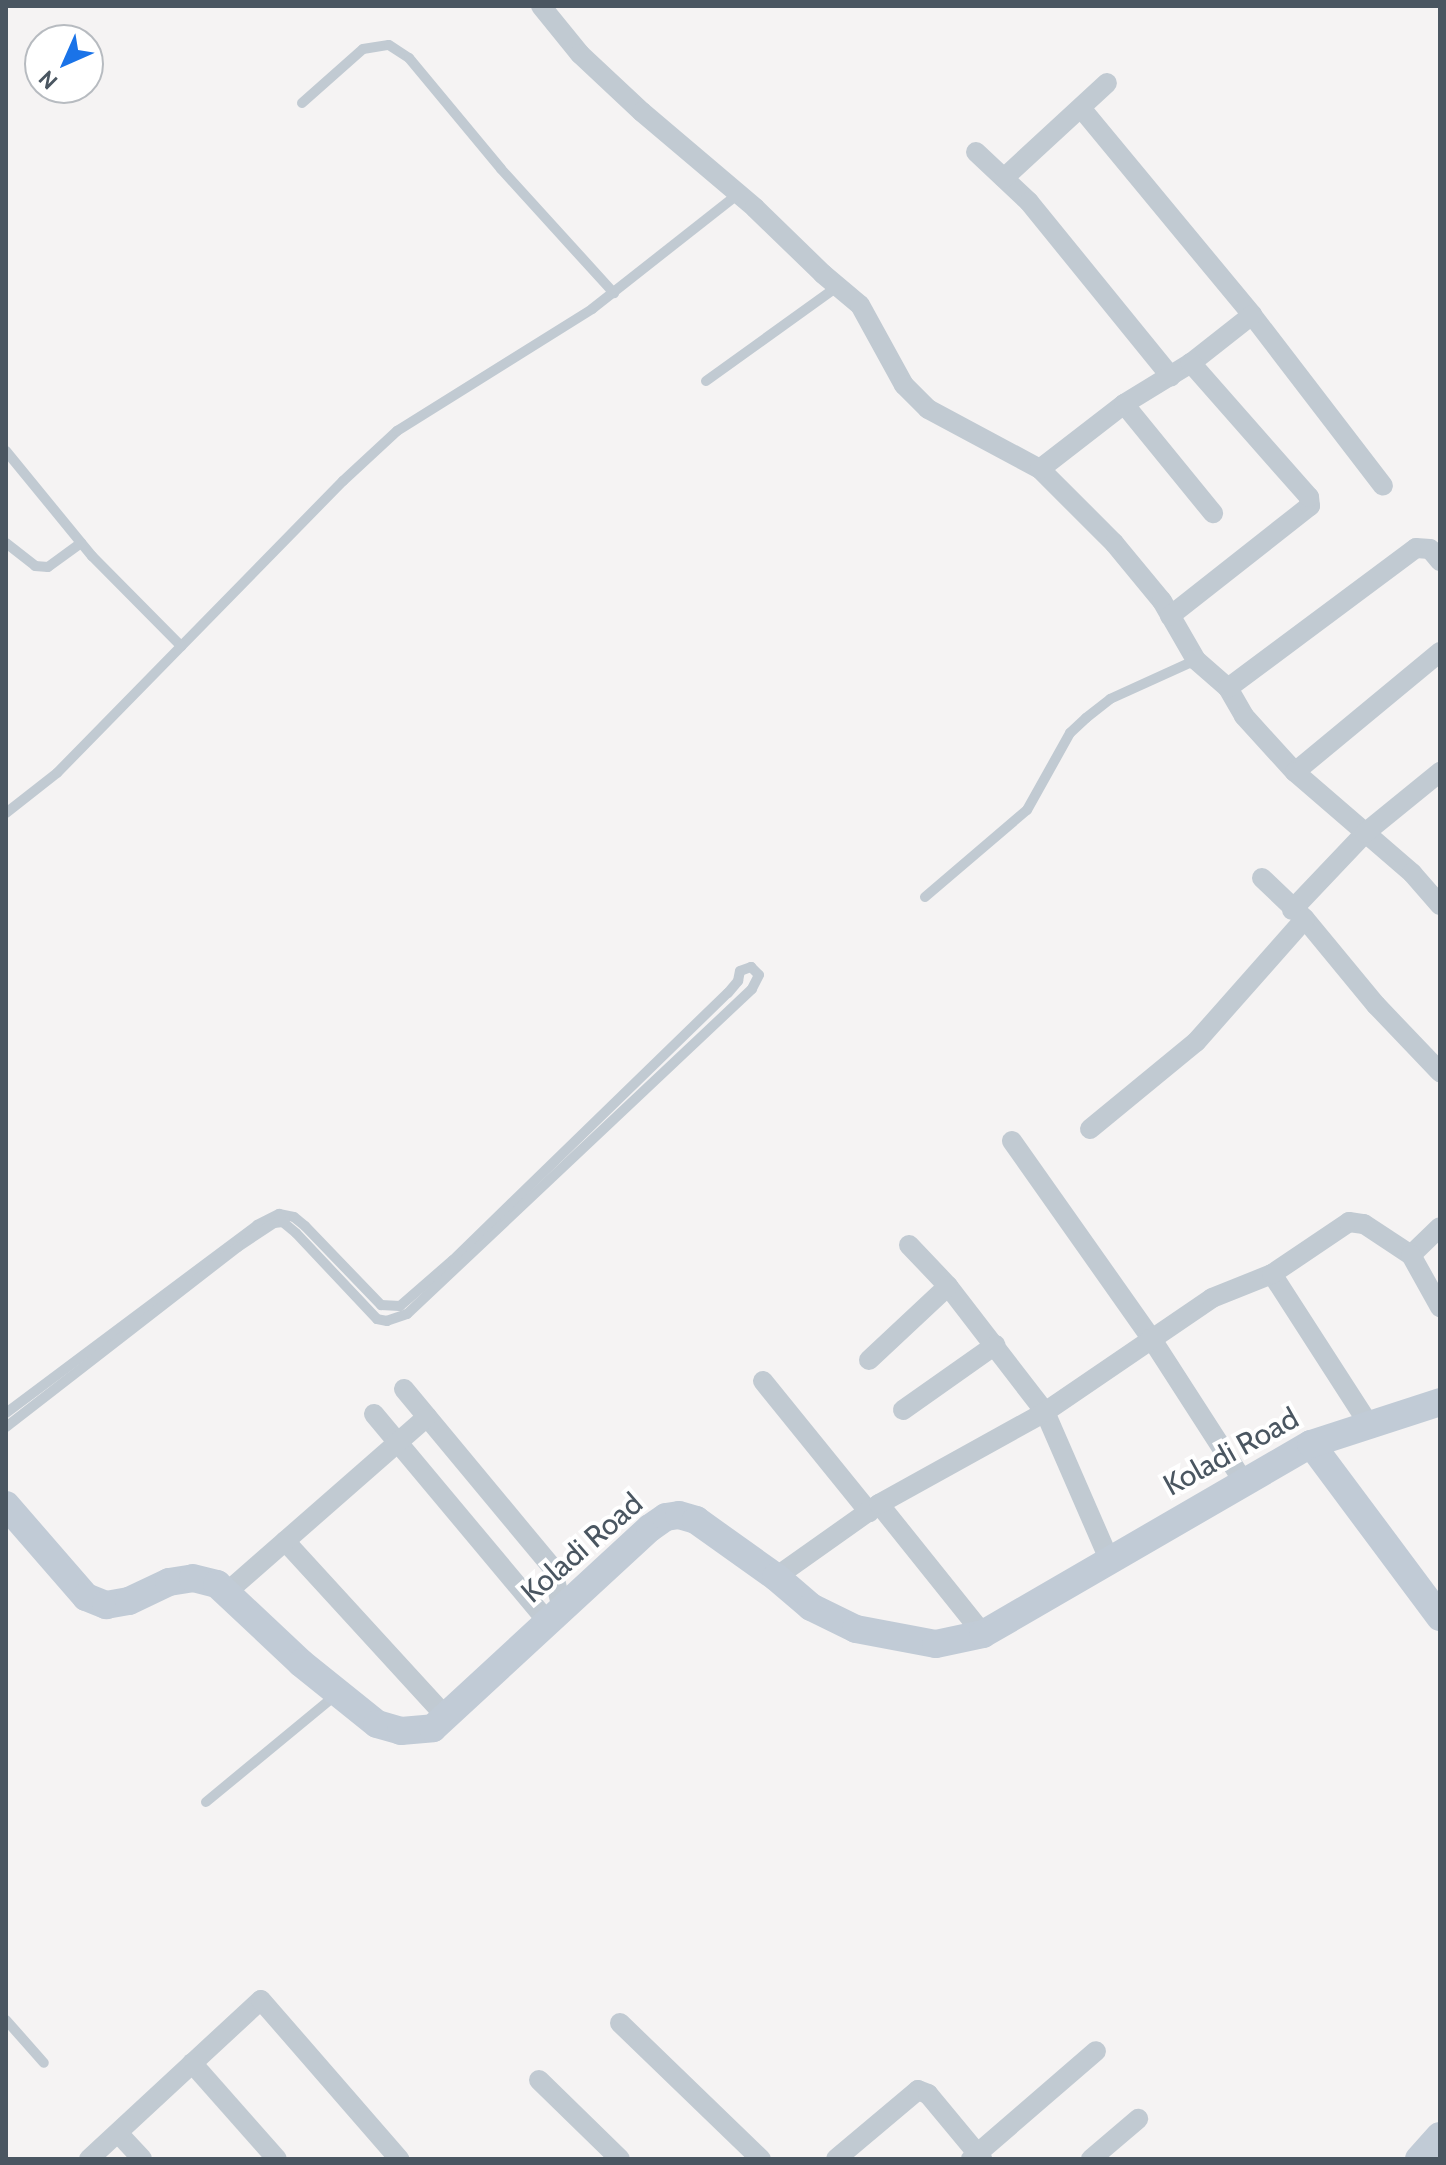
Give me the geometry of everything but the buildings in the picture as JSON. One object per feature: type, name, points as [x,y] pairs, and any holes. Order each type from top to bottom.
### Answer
[{"type":"street","points":[[541,6],[590,64],[860,305],[904,385],[928,409],[1040,469],[1114,543],[1162,601],[1196,660],[1228,688],[1244,716],[1295,772],[1412,873],[1440,905]]},
{"type":"street","points":[[1004,178],[1107,83]]},
{"type":"street","points":[[1081,108],[1252,315],[1383,486]]},
{"type":"street","points":[[976,152],[1029,202],[1171,377]]},
{"type":"street","points":[[1040,469],[1124,404],[1171,377],[1252,315]]},
{"type":"street","points":[[1170,616],[1310,506],[1309,497],[1191,363]]},
{"type":"street","points":[[1124,404],[1213,513]]},
{"type":"street","points":[[1228,688],[1416,548],[1430,549],[1440,561]]},
{"type":"street","points":[[1295,772],[1440,652]]},
{"type":"street","points":[[1090,1129],[1196,1042],[1365,833],[1440,772]]},
{"type":"street","points":[[1262,878],[1440,1072]]},
{"type":"street","points":[[1012,1141],[1151,1338],[1245,1484]]},
{"type":"street","points":[[776,1577],[874,1508],[1045,1412],[1212,1298],[1272,1274],[1349,1222],[1364,1224],[1411,1255],[1440,1307]]},
{"type":"street","points":[[1411,1255],[1440,1227]]},
{"type":"street","points":[[909,1245],[948,1286],[1045,1412],[1109,1559]]},
{"type":"street","points":[[1272,1274],[1368,1423]]},
{"type":"street","points":[[869,1360],[948,1286]]},
{"type":"street","points":[[903,1410],[995,1345]]},
{"type":"street","points":[[763,1381],[983,1634]]},
{"type":"street","points":[[404,1389],[552,1567],[555,1616]]},
{"type":"street","name":"Koladi Road","points":[[6,1505],[64,1576],[86,1597],[106,1605],[129,1601],[169,1582],[193,1578],[217,1584],[337,1694],[377,1724],[401,1731],[433,1728],[650,1528],[666,1517],[679,1515],[696,1520],[776,1577],[811,1607],[856,1629],[936,1644],[983,1634],[1311,1444],[1440,1402]]},
{"type":"street","points":[[374,1414],[555,1616]]},
{"type":"street","points":[[227,1592],[427,1417]]},
{"type":"street","points":[[1311,1444],[1440,1617]]},
{"type":"street","points":[[285,1541],[446,1717]]},
{"type":"street","points":[[89,2159],[261,2000],[402,2158]]},
{"type":"street","points":[[620,2023],[761,2159]]},
{"type":"street","points":[[836,2159],[902,2100],[918,2090],[928,2094],[977,2157],[1096,2051]]},
{"type":"street","points":[[192,2063],[277,2159]]},
{"type":"street","points":[[539,2080],[620,2159]]},
{"type":"street","points":[[1091,2159],[1138,2119]]},
{"type":"street","points":[[118,2133],[142,2159]]},
{"type":"street","points":[[1419,2159],[1440,2136]]},
{"type":"lane","points":[[302,103],[363,49],[389,45],[409,58],[501,169],[614,293]]},
{"type":"lane","points":[[6,813],[57,773],[397,431],[614,293],[738,194]]},
{"type":"lane","points":[[706,381],[839,285]]},
{"type":"lane","points":[[6,451],[81,543],[181,646]]},
{"type":"lane","points":[[6,543],[35,566],[48,567],[81,543]]},
{"type":"lane","points":[[925,897],[1027,810],[1070,733],[1086,718],[1110,699],[1196,660]]},
{"type":"lane","points":[[6,1413],[257,1225],[279,1214],[294,1217],[305,1226],[381,1305],[400,1306],[453,1260],[718,1003],[738,981],[740,971],[751,967],[759,975],[752,989],[407,1314],[387,1321],[377,1319],[296,1233],[283,1222],[274,1223],[250,1237],[6,1427]]},
{"type":"lane","points":[[206,1802],[337,1694]]},
{"type":"lane","points":[[6,2020],[44,2063]]}]
